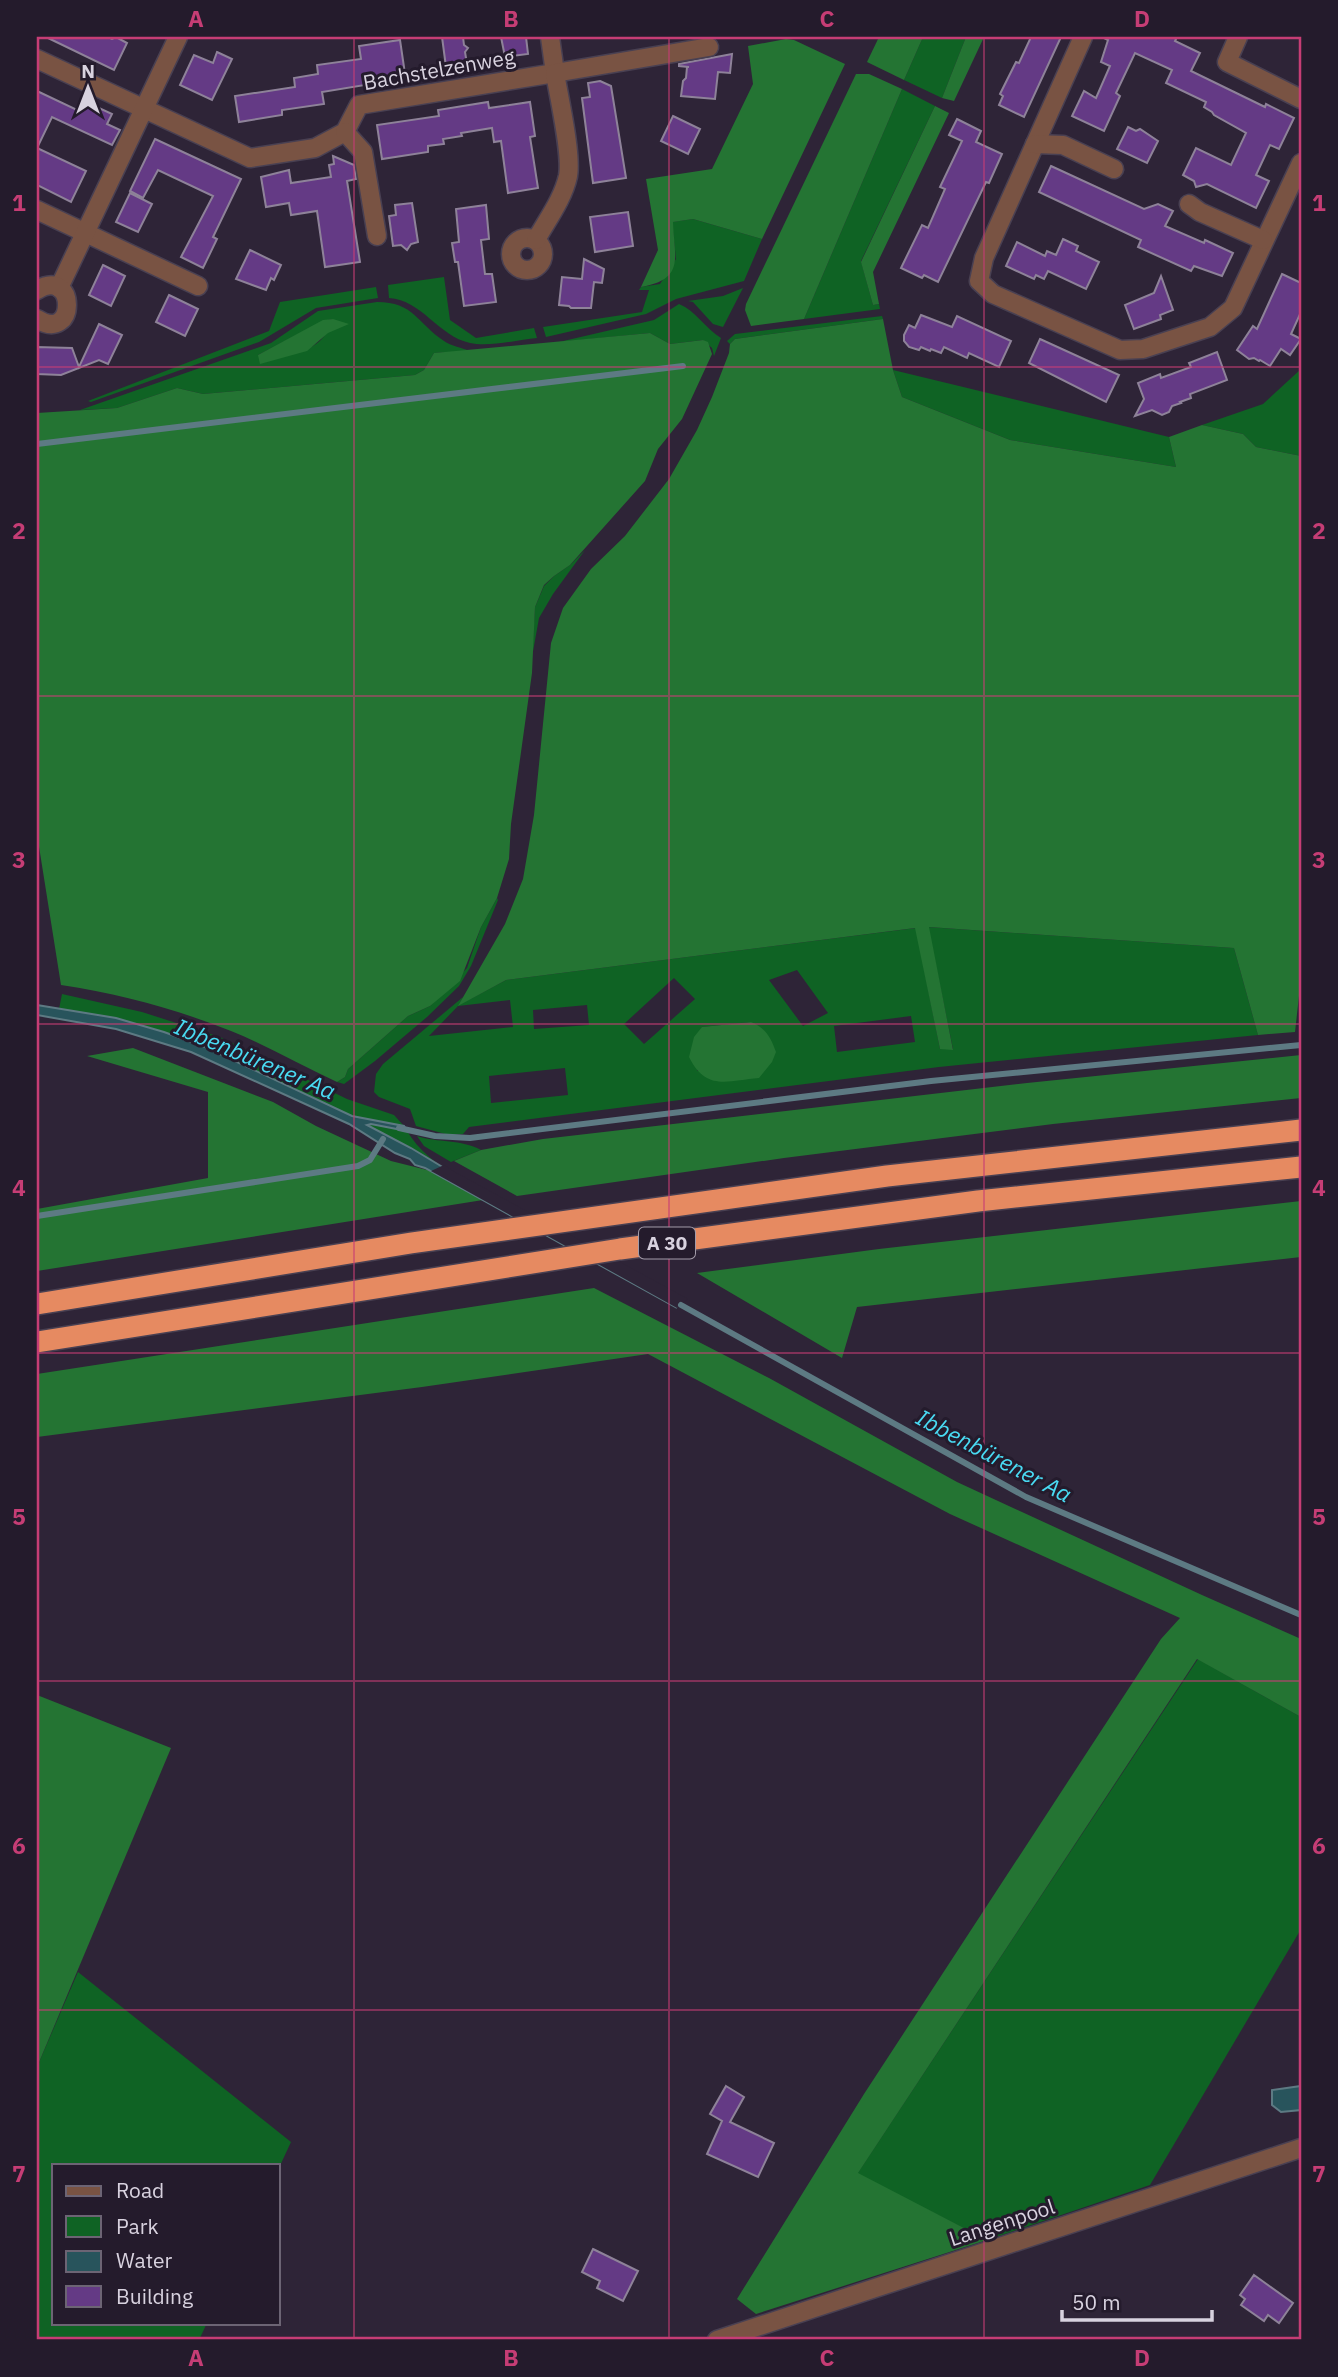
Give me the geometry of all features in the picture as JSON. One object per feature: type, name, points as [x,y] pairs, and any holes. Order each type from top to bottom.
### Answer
[{"type":"highway","name":"A 30","points":[[37,1304],[411,1243],[887,1176],[1301,1130]]},
{"type":"highway","name":"A 30","points":[[37,1342],[634,1247],[978,1201],[1301,1167]]},
{"type":"street","points":[[59,289],[178,37]]},
{"type":"street","points":[[536,240],[560,199],[568,175],[568,155],[550,37]]},
{"type":"street","points":[[1083,37],[984,258],[979,281],[993,293],[1120,351],[1143,349],[1210,327],[1233,308],[1301,163]]},
{"type":"street","points":[[1238,37],[1227,62],[1301,99]]},
{"type":"street","name":"Bachstelzenweg","points":[[37,58],[250,158],[315,148],[345,132],[359,105],[709,47]]},
{"type":"street","points":[[345,132],[363,152],[377,236]]},
{"type":"street","points":[[1035,144],[1063,145],[1114,169]]},
{"type":"street","points":[[1188,204],[1263,240]]},
{"type":"street","points":[[37,210],[198,286]]},
{"type":"street","points":[[37,290],[48,286],[59,289],[67,298],[68,310],[56,323],[50,324],[37,319]]},
{"type":"street","name":"Langenpool","points":[[717,2340],[1301,2148]]},
{"type":"green space","points":[[879,37],[923,37],[904,80],[867,62]]},
{"type":"green space","points":[[923,37],[966,37],[942,98],[904,80]]},
{"type":"green space","points":[[966,37],[984,37],[954,101],[942,98]]},
{"type":"green space","points":[[794,40],[845,64],[762,239],[693,219],[673,222],[675,256],[671,272],[655,283],[641,287],[658,250],[646,179],[712,169],[753,84],[748,46]]},
{"type":"green space","points":[[856,74],[869,74],[902,89],[804,319],[751,326],[745,310],[746,304]]},
{"type":"green space","points":[[902,89],[935,106],[861,261],[873,305],[879,304],[880,309],[804,319]]},
{"type":"green space","points":[[935,106],[949,113],[873,272],[879,304],[873,305],[861,262]]},
{"type":"green space","points":[[693,219],[762,239],[744,281],[676,299],[646,314],[546,337],[543,327],[642,312],[649,290],[639,290],[641,287],[660,284],[676,259],[672,222]]},
{"type":"green space","points":[[444,277],[450,320],[476,338],[534,328],[537,338],[495,344],[470,343],[448,333],[411,305],[389,298],[388,285]]},
{"type":"green space","points":[[376,287],[378,298],[316,308],[259,342],[88,401],[269,331],[280,302]]},
{"type":"green space","points":[[743,288],[723,327],[713,324],[693,302],[688,301],[723,296]]},
{"type":"green space","points":[[377,302],[389,303],[407,310],[447,343],[471,351],[434,353],[424,370],[415,375],[203,394],[177,388],[117,408],[80,410],[271,343],[318,311]],"holes":[[[333,319],[321,340],[303,350],[258,355],[323,321]]]},
{"type":"green space","points":[[679,304],[721,338],[714,356],[712,348],[703,340],[670,344],[650,333],[559,342],[654,320]]},
{"type":"green space","points":[[882,316],[883,319],[735,339],[730,344],[727,341],[735,334]]},
{"type":"green space","points":[[333,319],[349,324],[328,333],[307,351],[260,364],[258,355],[323,320]]},
{"type":"green space","points":[[883,319],[893,370],[902,397],[1010,440],[1176,467],[1169,437],[1202,425],[1243,434],[1256,447],[1301,456],[1301,978],[1295,1032],[1258,1035],[1234,948],[929,927],[953,1050],[940,1049],[915,928],[506,980],[458,1006],[505,924],[523,879],[534,815],[551,643],[563,608],[591,569],[625,536],[669,479],[697,430],[729,353],[730,344],[735,339]]},
{"type":"green space","points":[[650,333],[670,344],[703,340],[708,342],[712,354],[682,419],[658,449],[645,481],[570,565],[544,585],[535,607],[532,673],[511,824],[509,859],[497,898],[481,927],[460,981],[430,1006],[408,1016],[337,1082],[210,1023],[148,1003],[61,985],[37,834],[37,413],[117,408],[177,388],[203,394],[415,375],[424,370],[434,353]]},
{"type":"green space","points":[[1301,369],[1301,456],[1256,447],[1243,434],[1202,425],[1263,404]]},
{"type":"green space","points":[[893,370],[1169,437],[1176,467],[1010,440],[902,397]]},
{"type":"green space","points":[[585,550],[539,618],[532,657],[535,607],[544,586]]},
{"type":"green space","points":[[497,898],[471,966],[459,986],[375,1061],[344,1084],[337,1082],[408,1016],[430,1006],[467,968],[481,927]]},
{"type":"green space","points":[[928,927],[1234,948],[1258,1035],[939,1067],[469,1127],[463,1134],[449,1135],[416,1126],[410,1109],[379,1097],[374,1092],[376,1074],[383,1064],[463,997],[459,1005],[506,980],[916,928],[940,1049],[953,1049]],"holes":[[[797,970],[828,1013],[803,1026],[769,980]],[[674,978],[695,999],[644,1044],[624,1024]],[[510,1000],[513,1027],[429,1036],[458,1006]],[[587,1005],[589,1025],[534,1029],[533,1010]],[[911,1016],[915,1042],[837,1052],[834,1026]],[[751,1022],[697,1071],[702,1027]],[[565,1068],[568,1095],[491,1103],[489,1076]]]},
{"type":"green space","points":[[62,994],[142,1012],[220,1037],[347,1099],[394,1115],[404,1126],[352,1116],[205,1047],[164,1032],[59,1009]]},
{"type":"green space","points":[[751,1022],[767,1034],[776,1052],[772,1062],[759,1078],[727,1082],[702,1075],[689,1057],[694,1037],[702,1027]]},
{"type":"green space","points":[[133,1048],[273,1102],[316,1126],[391,1161],[431,1171],[483,1200],[37,1271],[37,1209],[208,1178],[208,1092],[87,1056]]},
{"type":"green space","points":[[1301,1055],[1301,1098],[1053,1124],[784,1158],[517,1196],[454,1161],[481,1150],[543,1139],[1027,1083]]},
{"type":"green space","points":[[366,1125],[407,1131],[422,1150],[454,1175],[411,1148]]},
{"type":"green space","points":[[417,1136],[466,1144],[481,1150],[451,1162],[424,1146]]},
{"type":"green space","points":[[1301,1201],[1301,1257],[857,1307],[842,1358],[697,1273],[879,1249]]},
{"type":"green space","points":[[594,1288],[769,1378],[957,1482],[1301,1639],[1301,1717],[1197,1659],[858,2173],[987,2240],[756,2314],[737,2299],[864,2094],[1161,1639],[1180,1618],[950,1514],[648,1354],[422,1387],[37,1437],[37,1374]]},
{"type":"green space","points":[[1198,1659],[1301,1717],[1301,1929],[1150,2185],[987,2240],[857,2174]]},
{"type":"green space","points":[[37,1695],[171,1748],[37,2067]]},
{"type":"green space","points":[[78,1972],[291,2142],[280,2166],[52,2164],[52,2324],[207,2324],[199,2340],[37,2340],[37,2067]]},
{"type":"water","points":[[37,1005],[116,1018],[164,1032],[205,1047],[352,1116],[404,1126],[407,1131],[367,1125],[411,1148],[677,1308],[425,1168],[415,1165],[410,1159],[395,1153],[349,1124],[191,1052],[116,1029],[37,1015]]},
{"type":"water","points":[[1301,2086],[1301,2110],[1281,2112],[1272,2105],[1272,2090]]},
{"type":"pier","points":[[444,1165],[688,1299],[677,1308],[431,1171]]},
{"type":"building","points":[[46,37],[116,37],[127,43],[114,70]]},
{"type":"building","points":[[442,37],[463,37],[464,45],[468,48],[465,52],[467,64],[446,67]]},
{"type":"building","points":[[501,37],[526,37],[528,54],[505,57]]},
{"type":"building","points":[[1031,37],[1061,37],[1024,117],[999,105],[1003,96],[1000,94]]},
{"type":"building","points":[[1102,37],[1177,37],[1175,41],[1200,53],[1191,71],[1294,118],[1279,149],[1270,145],[1256,175],[1269,181],[1256,208],[1207,184],[1196,187],[1194,181],[1183,175],[1196,148],[1231,165],[1246,133],[1214,115],[1204,107],[1206,102],[1166,83],[1172,70],[1135,53],[1116,93],[1120,96],[1104,131],[1072,116],[1084,91],[1096,98],[1110,66],[1101,62],[1108,40]]},
{"type":"building","points":[[400,40],[405,74],[364,79],[365,85],[322,92],[324,104],[282,110],[282,115],[239,122],[235,96],[295,87],[294,78],[318,74],[317,65],[361,59],[359,46]]},
{"type":"building","points":[[217,52],[232,59],[212,100],[180,85],[194,55],[213,63]]},
{"type":"building","points":[[732,54],[730,73],[718,72],[715,99],[681,96],[689,67],[679,64]]},
{"type":"building","points":[[600,81],[611,86],[626,178],[593,183],[582,98],[590,97],[588,83]]},
{"type":"building","points":[[37,91],[79,111],[84,101],[112,114],[107,124],[120,130],[112,145],[52,117],[37,148]]},
{"type":"building","points":[[488,102],[489,108],[530,102],[535,136],[530,137],[538,188],[508,193],[501,141],[494,142],[492,128],[443,139],[444,144],[428,146],[428,152],[382,159],[377,125],[439,116],[438,110]]},
{"type":"building","points":[[673,116],[700,129],[688,154],[661,141]]},
{"type":"building","points":[[957,119],[981,131],[976,142],[1002,154],[938,282],[901,268],[922,225],[928,228],[945,189],[940,187],[962,141],[949,135]]},
{"type":"building","points":[[1128,127],[1136,131],[1140,129],[1158,141],[1147,163],[1117,149]]},
{"type":"building","points":[[155,139],[241,179],[213,237],[217,239],[203,268],[181,257],[213,196],[158,170],[143,198],[130,191]]},
{"type":"building","points":[[37,148],[86,171],[71,202],[37,185]]},
{"type":"building","points":[[333,156],[354,165],[356,179],[347,181],[360,262],[325,267],[317,211],[291,215],[289,203],[266,207],[261,177],[289,170],[291,183],[331,177],[329,165],[334,164]]},
{"type":"building","points":[[1051,166],[1144,209],[1158,204],[1173,211],[1165,226],[1233,253],[1222,276],[1194,266],[1191,271],[1138,247],[1141,240],[1039,192]]},
{"type":"building","points":[[130,193],[152,204],[138,232],[116,222]]},
{"type":"building","points":[[412,203],[418,242],[411,244],[407,250],[401,245],[393,246],[389,216],[396,215],[395,205]]},
{"type":"building","points":[[486,205],[489,239],[481,240],[485,274],[492,274],[496,302],[464,306],[458,262],[455,262],[452,243],[459,242],[456,209]]},
{"type":"building","points":[[628,212],[633,246],[595,252],[590,217]]},
{"type":"building","points":[[1063,239],[1078,246],[1076,251],[1099,262],[1086,289],[1048,271],[1044,279],[1036,275],[1034,279],[1006,266],[1017,242],[1045,256],[1047,251],[1056,255]]},
{"type":"building","points":[[250,250],[281,265],[266,290],[236,279]]},
{"type":"building","points":[[584,259],[604,269],[602,283],[594,282],[591,308],[559,305],[562,277],[582,279]]},
{"type":"building","points":[[103,265],[125,276],[111,306],[89,295]]},
{"type":"building","points":[[1282,274],[1301,283],[1301,312],[1291,334],[1301,339],[1290,355],[1281,349],[1270,366],[1254,358],[1249,359],[1237,350],[1253,326],[1257,329]]},
{"type":"building","points":[[1161,276],[1173,310],[1160,315],[1161,319],[1134,329],[1125,305],[1154,293]]},
{"type":"building","points":[[169,295],[198,309],[185,336],[156,322]]},
{"type":"building","points":[[921,315],[952,327],[957,316],[1011,341],[999,367],[969,353],[967,358],[944,347],[941,353],[921,347],[919,350],[909,347],[904,341],[904,335],[909,325],[915,328]]},
{"type":"building","points":[[99,324],[122,335],[108,364],[99,360],[61,375],[37,374],[37,347],[72,348],[79,367]]},
{"type":"building","points":[[1040,339],[1119,375],[1106,402],[1029,363]]},
{"type":"building","points":[[1217,352],[1227,380],[1190,394],[1191,398],[1172,406],[1169,412],[1162,415],[1152,410],[1135,416],[1144,399],[1138,383],[1160,374],[1161,378],[1191,367],[1189,363]]},
{"type":"building","points":[[726,2086],[744,2097],[730,2122],[774,2143],[758,2177],[707,2154],[722,2121],[710,2114]]},
{"type":"building","points":[[593,2249],[638,2271],[623,2301],[597,2288],[600,2281],[582,2272]]},
{"type":"building","points":[[1254,2275],[1293,2303],[1279,2323],[1268,2315],[1264,2321],[1241,2305],[1245,2299],[1240,2295]]},
{"type":"waterway","points":[[37,444],[683,366]]},
{"type":"waterway","points":[[399,1128],[435,1136],[470,1138],[931,1081],[1301,1045]]},
{"type":"waterway","points":[[37,1216],[358,1166],[370,1160],[383,1139]]},
{"type":"waterway","name":"Ibbenbürener Aa","points":[[681,1305],[1026,1497],[1301,1615]]}]
